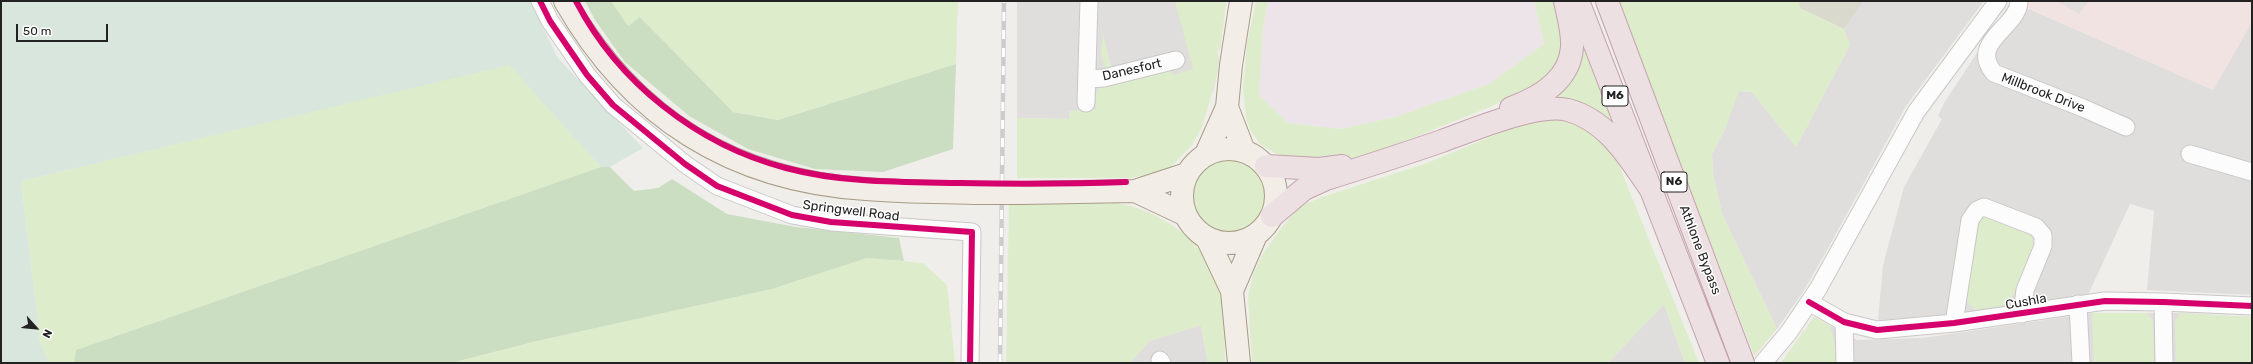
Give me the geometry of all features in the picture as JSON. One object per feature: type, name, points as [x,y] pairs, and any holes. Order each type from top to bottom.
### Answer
[{"type":"highway","points":[[1266,166],[1319,169],[1352,165],[1528,102],[1550,89],[1563,75],[1570,60],[1572,46],[1565,1]]},
{"type":"highway","name":"M6","points":[[1578,1],[1652,191]]},
{"type":"highway","name":"Athlone Bypass","points":[[1607,1],[1743,363]]},
{"type":"highway","points":[[1272,216],[1304,189],[1326,179],[1510,118],[1551,108],[1568,110],[1584,117],[1615,139],[1652,191]]},
{"type":"highway","name":"Athlone Bypass","points":[[1652,191],[1718,363]]},
{"type":"main road","points":[[565,1],[583,32],[613,72],[644,102],[670,123],[724,155],[748,166],[824,184],[864,189],[974,193],[1135,192],[1187,174]]},
{"type":"main road","points":[[1206,154],[1227,107],[1231,65],[1241,1]]},
{"type":"main road","points":[[1227,107],[1244,151]]},
{"type":"main road","points":[[1207,238],[1228,243],[1246,240],[1256,235],[1272,216],[1276,197],[1274,181],[1266,166],[1259,159],[1244,151],[1222,149],[1206,154],[1192,166],[1183,185],[1182,201],[1186,215],[1192,225],[1207,238],[1232,291],[1239,363]]},
{"type":"main road","points":[[1135,192],[1186,215]]},
{"type":"main road","points":[[1232,291],[1256,235]]},
{"type":"street","name":"Springwell Road","points":[[540,1],[575,59],[587,76],[613,105],[685,164],[717,186],[792,215],[831,222],[972,232],[970,363]]},
{"type":"street","name":"Danesfort","points":[[1086,103],[1088,79],[1089,1]]},
{"type":"street","points":[[1769,357],[1809,302],[1837,256],[1916,112],[1998,1]]},
{"type":"street","name":"Millbrook Drive","points":[[2019,1],[2016,10],[1988,48],[1986,56],[1990,68],[1994,74],[2083,108],[2125,128]]},
{"type":"street","name":"Danesfort","points":[[1088,79],[1104,78],[1176,60]]},
{"type":"street","points":[[2190,154],[2252,172]]},
{"type":"street","name":"Cushla","points":[[1954,324],[1970,220],[1977,210],[1984,207],[2036,227],[2043,234],[2043,246],[2025,290],[2022,314]]},
{"type":"street","name":"Cushla","points":[[1809,302],[1844,322],[1877,330],[1954,324],[2078,304],[2111,301],[2252,306]]},
{"type":"street","points":[[2163,302],[2164,363]]},
{"type":"street","points":[[2078,304],[2081,363]]},
{"type":"street","points":[[1844,322],[1845,363]]},
{"type":"shaded area","points":[[1,1],[530,1],[558,58],[643,148],[610,167],[601,167],[509,65],[21,181],[40,342],[48,362],[1,363]]},
{"type":"shaded area","points":[[1017,1],[1226,1],[1220,49],[1217,51],[1219,59],[1213,92],[1074,119],[1017,118]]},
{"type":"shaded area","points":[[1268,1],[1534,1],[1544,44],[1489,84],[1395,117],[1341,129],[1288,123],[1259,95],[1263,28]]},
{"type":"shaded area","points":[[1799,1],[1864,1],[1844,29],[1799,8]]},
{"type":"shaded area","points":[[1864,1],[1984,1],[1906,106],[1803,292],[1777,329],[1722,214],[1713,174],[1712,154],[1725,129],[1738,91],[1752,92],[1796,147],[1850,45],[1844,29]]},
{"type":"shaded area","points":[[2011,1],[2213,90],[2252,22],[2252,295],[2147,290],[2154,211],[2130,204],[2088,295],[1925,318],[1878,320],[1883,265],[1904,187],[1942,119],[1938,116],[1944,103]]},
{"type":"shaded area","points":[[2012,1],[2252,1],[2252,22],[2213,90]]},
{"type":"shaded area","points":[[2057,1],[2089,1],[2079,14]]},
{"type":"shaded area","points":[[1664,304],[1685,363],[1608,363],[1639,330]]},
{"type":"shaded area","points":[[2092,313],[2180,313],[2252,317],[2252,363],[1781,363],[1814,317],[1857,340],[1923,338]]},
{"type":"shaded area","points":[[1201,325],[1208,363],[1130,363],[1149,341]]},
{"type":"green space","points":[[585,1],[611,1],[628,26],[640,17],[733,112],[778,120],[956,64],[953,149],[883,172],[815,169],[748,149],[689,116],[625,62],[595,20]]},
{"type":"green space","points":[[611,1],[958,1],[956,64],[778,120],[733,112],[640,17],[628,26]]},
{"type":"green space","points":[[1175,1],[1226,1],[1220,49],[1217,51],[1219,59],[1217,74],[1203,125],[1192,145],[1171,167],[1163,172],[1129,178],[1017,178],[1017,118],[1069,119],[1069,111],[1096,109],[1096,94],[1100,87],[1163,70],[1170,71],[1173,75],[1193,69]]},
{"type":"green space","points":[[1256,1],[1268,1],[1263,28],[1259,95],[1288,123],[1341,129],[1395,117],[1489,84],[1544,44],[1534,1],[1557,1],[1566,29],[1560,64],[1538,84],[1490,107],[1367,156],[1342,161],[1283,158],[1260,144],[1251,131],[1246,118],[1243,89],[1247,44]]},
{"type":"green space","points":[[1618,1],[1799,1],[1800,8],[1844,29],[1850,45],[1796,147],[1752,92],[1739,91],[1725,129],[1712,154],[1713,174],[1722,214],[1777,329],[1754,356]]},
{"type":"green space","points":[[1103,33],[1112,70],[1105,67],[1101,53]]},
{"type":"green space","points":[[1584,41],[1615,124],[1585,105],[1540,101],[1580,60]]},
{"type":"green space","points":[[509,64],[601,167],[76,350],[74,363],[48,363],[40,342],[21,181]]},
{"type":"green space","points":[[1566,118],[1587,126],[1614,153],[1699,363],[1685,363],[1664,304],[1608,363],[1252,363],[1248,296],[1253,275],[1261,257],[1279,231],[1299,207],[1319,198],[1427,163],[1526,122]]},
{"type":"green space","points":[[1231,156],[1247,159],[1260,168],[1269,181],[1272,197],[1269,213],[1260,226],[1247,235],[1231,238],[1215,235],[1202,226],[1193,213],[1190,197],[1193,181],[1202,168],[1215,159]]},
{"type":"green space","points":[[601,167],[610,167],[634,191],[658,188],[672,179],[727,214],[796,227],[899,238],[904,261],[867,258],[772,289],[537,341],[451,363],[74,363],[76,350]]},
{"type":"green space","points":[[1023,200],[1089,200],[1129,206],[1149,213],[1168,223],[1187,237],[1205,257],[1215,275],[1222,302],[1225,363],[1208,363],[1201,325],[1149,341],[1130,363],[1006,363],[1009,205],[1023,205]]},
{"type":"green space","points":[[1986,215],[2034,233],[2035,246],[2009,305],[1975,310],[1966,300],[1978,219]]},
{"type":"green space","points":[[867,258],[923,263],[947,285],[955,363],[451,363],[537,341],[772,289]]},
{"type":"green space","points":[[2092,313],[2147,313],[2153,321],[2154,363],[2094,363]]},
{"type":"green space","points":[[2180,313],[2252,317],[2252,363],[2176,363],[2175,321]]},
{"type":"green space","points":[[1814,317],[1830,325],[1835,344],[1840,345],[1841,363],[1781,363]]},
{"type":"railway","points":[[1000,363],[1004,1]]},
{"type":"cycle path","points":[[540,1],[550,21],[587,75],[613,105],[685,164],[717,186],[792,215],[831,222],[972,232],[970,363]]},
{"type":"cycle path","points":[[576,1],[593,30],[614,58],[637,83],[663,106],[692,126],[722,144],[753,158],[807,173],[828,177],[872,181],[1022,184],[1126,182]]},
{"type":"cycle path","points":[[1809,302],[1844,322],[1877,330],[1954,323],[2105,301],[2252,306]]}]
